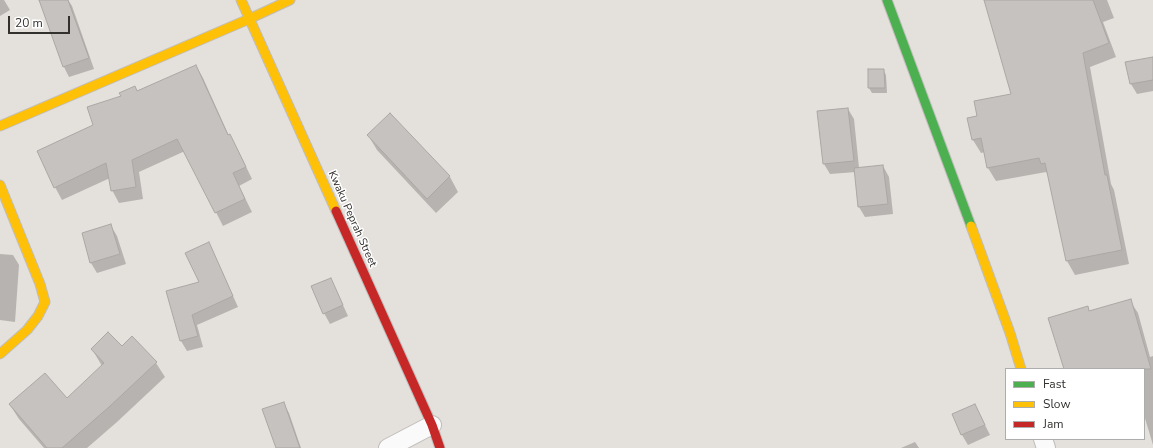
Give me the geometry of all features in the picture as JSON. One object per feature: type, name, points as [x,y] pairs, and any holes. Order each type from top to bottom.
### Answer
[{"type":"street","name":"Kwaku Peprah Street","points":[[241,0],[432,425],[440,448]]},
{"type":"street","points":[[0,126],[290,0]]},
{"type":"street","points":[[887,0],[961,197],[1010,333],[1021,368]]},
{"type":"street","points":[[0,185],[40,284],[45,302],[38,316],[27,330],[0,354]]},
{"type":"street","points":[[388,448],[432,425]]},
{"type":"building","points":[[39,0],[68,0],[89,58],[63,67]]},
{"type":"building","points":[[984,0],[1093,0],[1109,43],[1083,53],[1105,175],[1107,175],[1122,250],[1066,261],[1045,163],[1041,164],[1039,158],[987,168],[981,138],[972,140],[967,118],[977,116],[974,101],[1011,94]]},
{"type":"building","points":[[1153,57],[1153,80],[1130,84],[1125,62]]},
{"type":"building","points":[[196,65],[228,135],[230,134],[246,167],[233,173],[245,199],[215,213],[177,139],[132,160],[136,187],[111,191],[106,163],[54,188],[37,151],[93,125],[87,107],[121,96],[119,93],[135,86],[137,91]]},
{"type":"building","points":[[868,69],[884,69],[885,88],[868,88]]},
{"type":"building","points":[[848,108],[854,161],[823,164],[817,111]]},
{"type":"building","points":[[390,113],[450,176],[427,199],[367,135]]},
{"type":"building","points":[[883,165],[888,204],[858,207],[854,168]]},
{"type":"building","points":[[111,224],[120,254],[90,263],[82,233]]},
{"type":"building","points":[[209,242],[233,296],[192,315],[198,336],[180,341],[166,291],[199,282],[185,253]]},
{"type":"building","points":[[331,278],[343,305],[323,314],[311,286]]},
{"type":"building","points":[[1131,299],[1151,369],[1064,368],[1048,318],[1088,306],[1089,311]]},
{"type":"building","points":[[108,332],[122,346],[132,336],[157,362],[62,448],[47,448],[9,404],[45,373],[67,398],[104,363],[91,349]]},
{"type":"building","points":[[284,402],[300,448],[276,448],[262,409]]},
{"type":"building","points":[[975,404],[985,425],[961,435],[952,414]]},
{"type":"traffic: fast","points":[[887,0],[971,226]]},
{"type":"traffic: slow","points":[[241,0],[336,211]]},
{"type":"traffic: slow","points":[[0,126],[290,0]]},
{"type":"traffic: slow","points":[[0,185],[40,284],[45,302],[38,316],[27,330],[0,354]]},
{"type":"traffic: slow","points":[[971,226],[1010,333],[1021,368]]},
{"type":"traffic: jam","points":[[336,211],[432,425],[440,448]]}]
